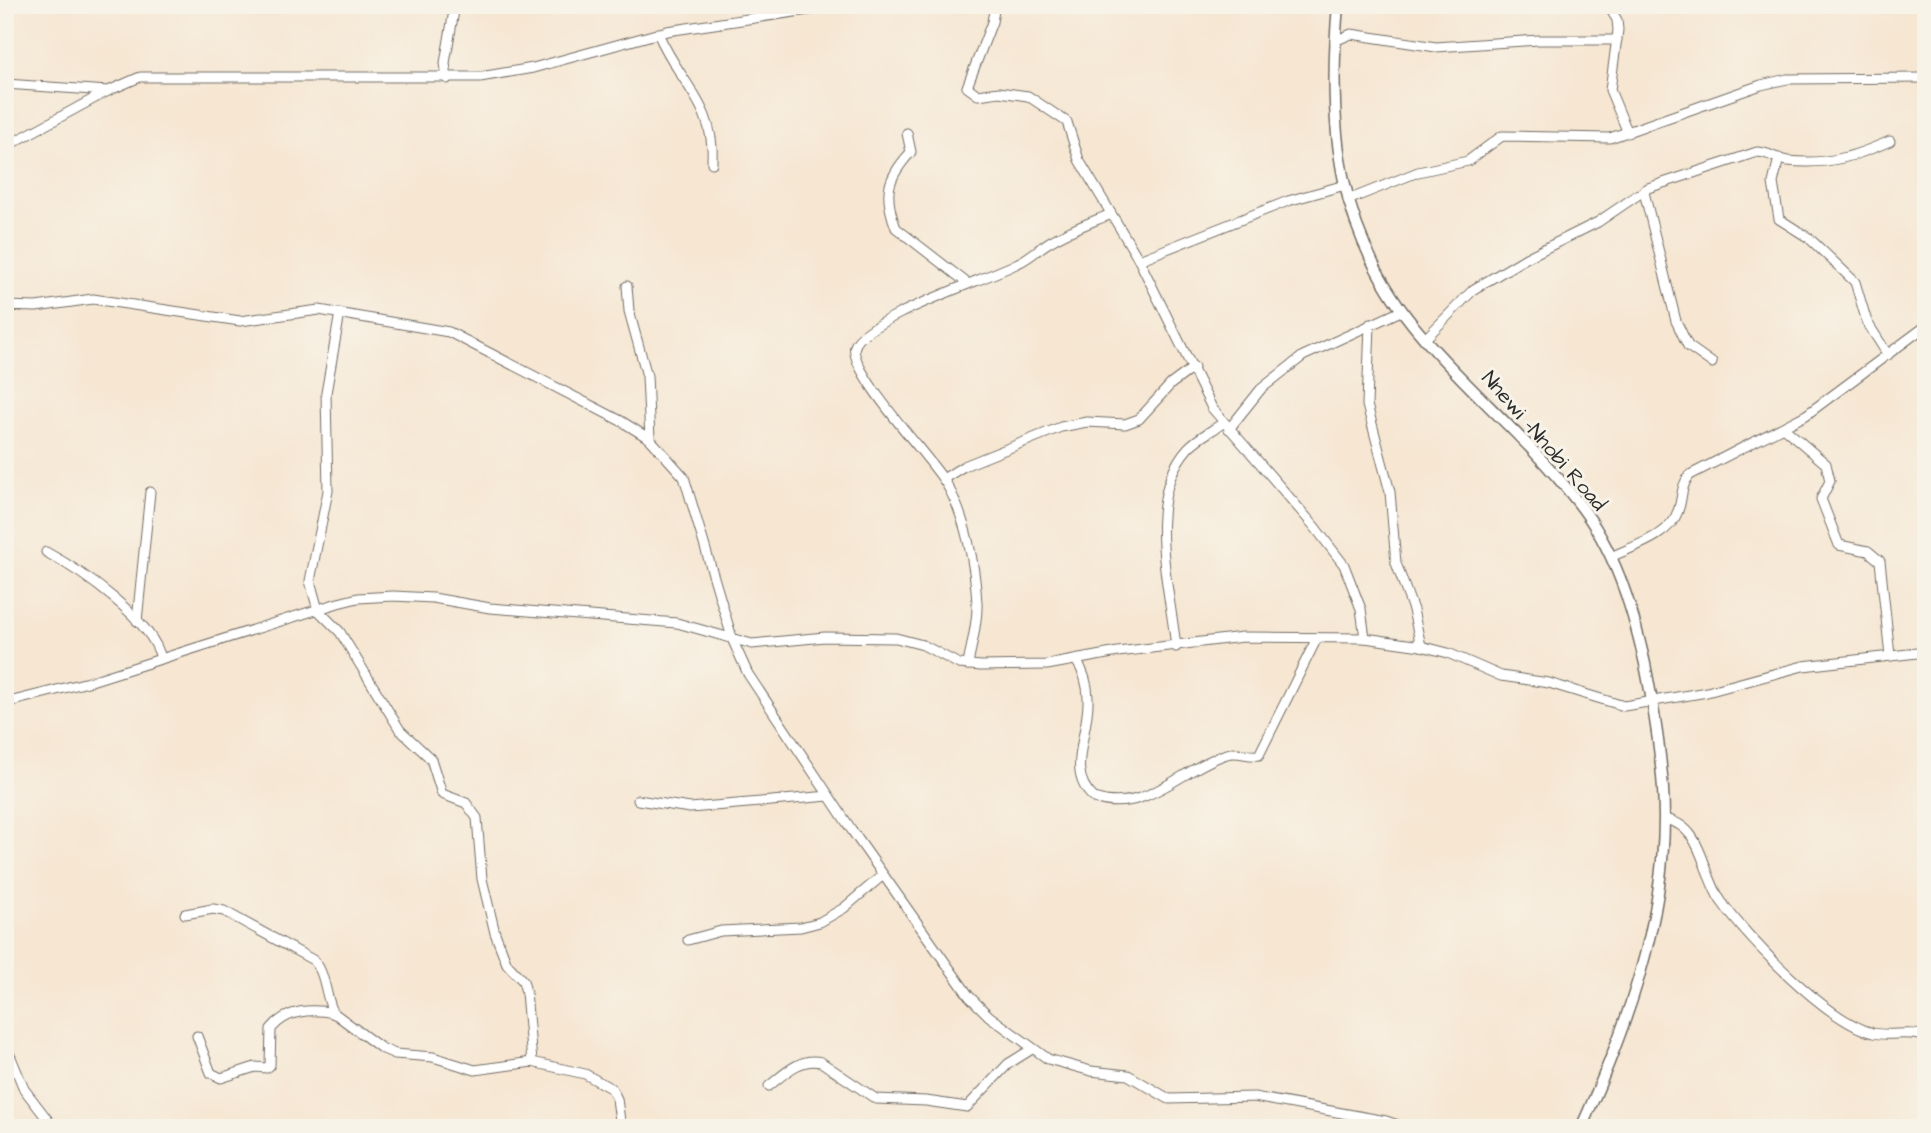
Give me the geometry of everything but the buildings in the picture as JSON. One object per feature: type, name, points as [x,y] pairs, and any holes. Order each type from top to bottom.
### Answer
[{"type":"main road","name":"Nnewi -Nnobi Road","points":[[1338,5],[1333,115],[1348,200],[1372,266],[1401,311],[1425,339],[1576,499],[1611,556],[1636,626],[1653,703],[1664,819],[1652,928],[1622,1030],[1581,1128]]},
{"type":"street","points":[[447,79],[444,63],[455,5]]},
{"type":"street","points":[[5,147],[108,91],[140,77],[156,75],[447,79],[533,68],[658,33],[842,5]]},
{"type":"street","points":[[995,5],[992,22],[967,87],[978,95],[999,92],[1021,94],[1067,122],[1079,160],[1139,260],[1194,366],[1205,396],[1226,426],[1314,526],[1343,565],[1361,610],[1365,638]]},
{"type":"street","points":[[1608,5],[1617,20],[1611,90],[1628,133]]},
{"type":"street","points":[[658,33],[667,54],[689,85],[711,126],[712,163]]},
{"type":"street","points":[[1335,41],[1351,34],[1436,47],[1539,40],[1617,40]]},
{"type":"street","points":[[1348,200],[1418,172],[1468,161],[1502,136],[1611,138],[1761,85],[1787,79],[1926,79]]},
{"type":"street","points":[[5,84],[108,91]]},
{"type":"street","points":[[907,133],[911,152],[897,167],[888,186],[896,229],[967,283]]},
{"type":"street","points":[[1425,339],[1474,289],[1526,258],[1598,222],[1644,191],[1757,152],[1766,152],[1779,158],[1836,162],[1890,141]]},
{"type":"street","points":[[1779,158],[1773,183],[1779,219],[1809,238],[1855,282],[1867,322],[1888,355]]},
{"type":"street","points":[[1139,260],[1288,201],[1345,185]]},
{"type":"street","points":[[1644,191],[1676,321],[1688,346],[1712,363]]},
{"type":"street","points":[[968,666],[977,605],[964,527],[957,505],[943,478],[883,402],[858,364],[855,347],[859,339],[879,326],[967,283],[1019,263],[1059,236],[1111,214]]},
{"type":"street","points":[[627,286],[629,312],[647,376],[650,439]]},
{"type":"street","points":[[5,306],[36,307],[93,299],[240,321],[319,310],[449,332],[621,421],[650,439],[684,477],[733,641],[748,674],[883,875],[969,996],[1032,1049],[1069,1066],[1128,1075],[1169,1099],[1254,1097],[1386,1121],[1407,1128]]},
{"type":"street","points":[[1176,647],[1164,569],[1165,499],[1186,450],[1226,426],[1261,389],[1303,356],[1401,311]]},
{"type":"street","points":[[340,313],[326,393],[327,504],[310,581],[318,610],[352,649],[400,730],[432,759],[442,794],[466,803],[477,818],[482,879],[495,933],[507,964],[523,981],[526,992],[532,1062]]},
{"type":"street","points":[[1370,324],[1367,405],[1390,492],[1396,563],[1413,610],[1421,646]]},
{"type":"street","points":[[1611,556],[1660,533],[1671,524],[1678,511],[1683,485],[1690,475],[1807,415],[1926,326]]},
{"type":"street","points":[[943,478],[964,466],[1061,428],[1087,422],[1125,424],[1139,419],[1161,393],[1194,366]]},
{"type":"street","points":[[1784,428],[1826,464],[1830,481],[1821,499],[1839,545],[1868,551],[1880,561],[1890,656]]},
{"type":"street","points":[[137,621],[150,492]]},
{"type":"street","points":[[46,552],[81,571],[137,621],[156,640],[161,659]]},
{"type":"street","points":[[5,703],[88,682],[358,598],[393,596],[433,598],[490,608],[677,623],[705,628],[733,641],[764,645],[825,637],[896,638],[923,645],[951,661],[968,666],[1019,667],[1243,637],[1365,638],[1448,653],[1501,676],[1549,683],[1624,706],[1653,703],[1804,666],[1926,652]]},
{"type":"street","points":[[1076,660],[1088,681],[1087,728],[1079,760],[1080,779],[1094,798],[1116,801],[1156,792],[1205,763],[1231,752],[1259,755],[1317,638]]},
{"type":"street","points":[[638,800],[690,808],[829,796]]},
{"type":"street","points":[[1664,819],[1679,822],[1689,830],[1721,900],[1782,971],[1856,1026],[1873,1033],[1926,1037]]},
{"type":"street","points":[[688,940],[721,931],[801,927],[820,922],[844,908],[883,875]]},
{"type":"street","points":[[185,914],[213,909],[224,911],[282,946],[313,960],[319,965],[327,1001],[334,1014],[381,1048],[396,1054],[433,1057],[475,1070],[532,1062],[585,1074],[604,1082],[617,1099],[621,1128]]},
{"type":"street","points":[[197,1036],[211,1073],[221,1078],[255,1067],[267,1068],[270,1065],[271,1029],[285,1017],[300,1011],[334,1014]]},
{"type":"street","points":[[5,1043],[24,1089],[54,1128]]},
{"type":"street","points":[[769,1086],[793,1068],[813,1060],[821,1062],[876,1099],[926,1101],[967,1107],[1008,1064],[1032,1049]]}]
